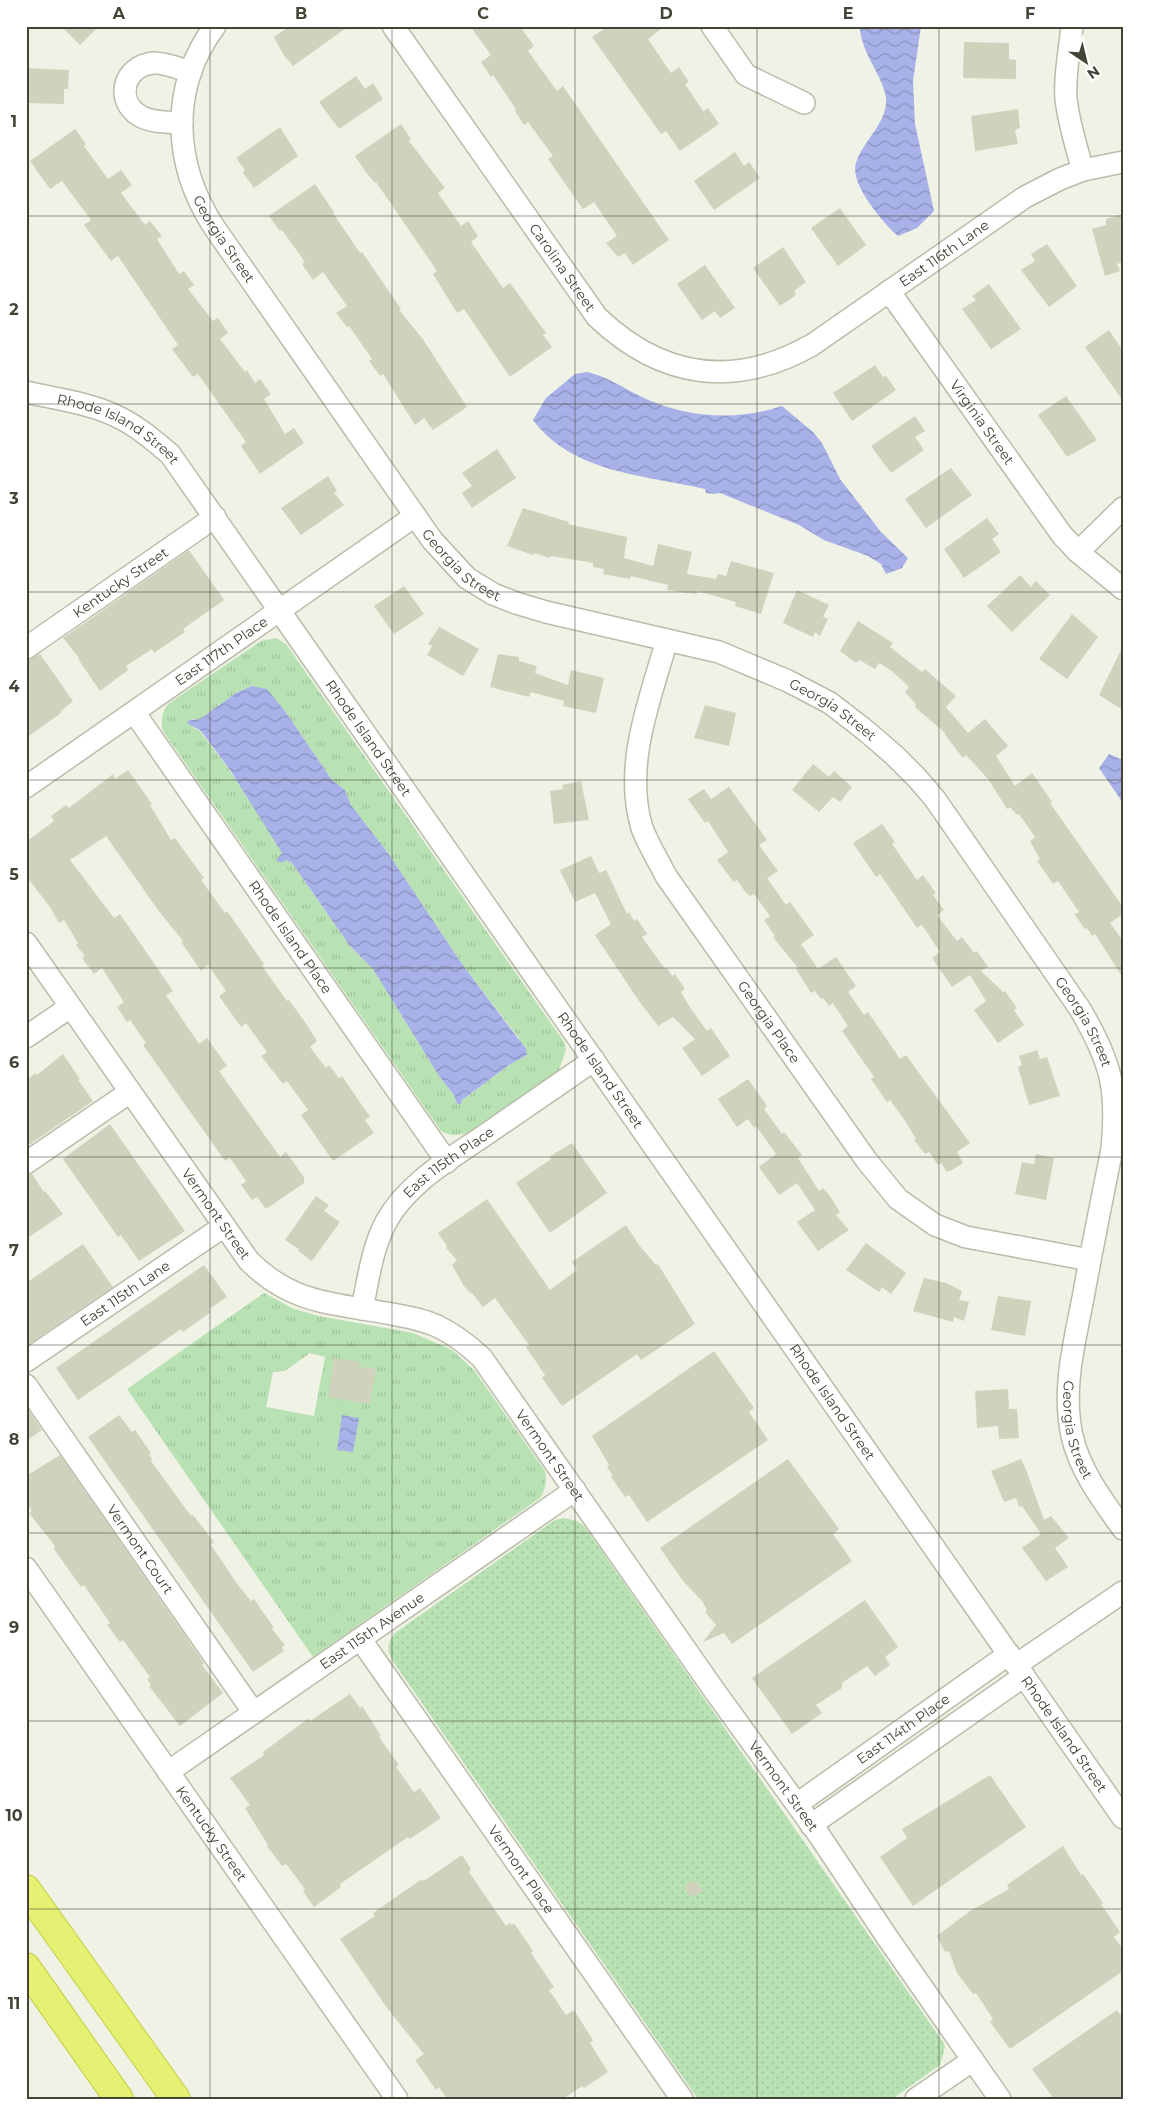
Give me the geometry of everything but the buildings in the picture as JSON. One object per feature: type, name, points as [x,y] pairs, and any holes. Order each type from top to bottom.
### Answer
[{"type":"highway","points":[[26,1889],[176,2099]]},
{"type":"highway","points":[[26,1967],[119,2099]]},
{"type":"street","name":"Carolina Street","points":[[393,26],[585,302],[612,331],[654,358],[706,371],[741,371],[767,366],[790,357],[812,345]]},
{"type":"street","points":[[712,26],[746,75],[804,102]]},
{"type":"street","points":[[1072,26],[1066,75],[1066,98],[1082,170]]},
{"type":"street","name":"Georgia Street","points":[[212,30],[191,72],[187,86],[182,123],[182,140],[189,176],[203,210],[415,516],[451,562],[467,578],[492,594],[546,612],[719,652],[788,681],[830,703],[894,755],[935,799],[1080,1009],[1100,1046],[1111,1075],[1115,1117],[1112,1149],[1071,1364],[1068,1404],[1073,1438],[1083,1466],[1095,1489],[1123,1529]]},
{"type":"street","points":[[182,123],[150,120],[139,116],[126,100],[124,90],[131,74],[154,63],[191,72]]},
{"type":"street","name":"East 116th Lane","points":[[812,345],[1025,197],[1082,170],[1123,162]]},
{"type":"street","name":"Virginia Street","points":[[889,291],[1046,514],[1078,552]]},
{"type":"street","name":"Rhode Island Street","points":[[26,392],[95,408],[116,416],[137,427],[170,454],[1123,1818]]},
{"type":"street","points":[[1123,508],[1078,552],[1123,589]]},
{"type":"street","name":"East 117th Place","points":[[26,787],[415,516]]},
{"type":"street","name":"Kentucky Street","points":[[26,648],[215,517]]},
{"type":"street","name":"Georgia Place","points":[[667,640],[652,690],[636,759],[638,807],[642,828],[666,876],[867,1161],[898,1199],[935,1225],[966,1237],[1090,1260]]},
{"type":"street","name":"Rhode Island Place","points":[[134,712],[447,1162]]},
{"type":"street","name":"Vermont Street","points":[[26,943],[249,1261],[277,1285],[310,1300],[424,1322],[457,1336],[482,1358],[714,1690],[811,1824],[994,2091]]},
{"type":"street","points":[[26,1038],[70,1007]]},
{"type":"street","name":"East 115th Place","points":[[362,1310],[375,1249],[386,1223],[399,1202],[417,1184],[447,1162],[594,1060]]},
{"type":"street","points":[[26,1163],[130,1092]]},
{"type":"street","name":"East 115th Lane","points":[[26,1361],[224,1226]]},
{"type":"street","name":"Vermont Court","points":[[26,1385],[254,1713]]},
{"type":"street","name":"East 115th Avenue","points":[[168,1772],[575,1490]]},
{"type":"street","name":"Kentucky Street","points":[[26,1568],[397,2099]]},
{"type":"street","name":"East 114th Place","points":[[797,1804],[1017,1665],[1123,1592]]},
{"type":"street","name":"Vermont Place","points":[[361,1640],[682,2099]]},
{"type":"street","name":"East 114th Place","points":[[811,1824],[1017,1665]]},
{"type":"street","points":[[916,2099],[973,2060]]},
{"type":"green space","points":[[276,638],[286,644],[564,1042],[566,1050],[559,1070],[469,1132],[455,1135],[441,1131],[163,731],[162,717],[168,704],[261,641]],"holes":[[[252,686],[287,714],[332,780],[345,790],[351,805],[388,853],[462,964],[518,1037],[527,1055],[509,1065],[457,1104],[454,1095],[439,1076],[373,969],[350,946],[292,863],[286,860],[267,826],[235,778],[200,731],[194,728],[192,719],[200,719],[236,693]]]},
{"type":"green space","points":[[264,1293],[294,1309],[319,1316],[413,1333],[452,1350],[474,1370],[545,1471],[545,1488],[540,1498],[313,1657],[127,1389]],"holes":[[[310,1353],[325,1357],[314,1416],[266,1407],[273,1372],[285,1371]],[[359,1367],[375,1369],[328,1397]]]},
{"type":"green space","points":[[327,1403],[368,1411],[357,1466],[316,1459]]},
{"type":"green space","points":[[564,1518],[577,1521],[585,1527],[943,2042],[945,2047],[940,2065],[892,2099],[698,2099],[392,1660],[389,1646],[390,1640],[395,1633],[555,1520]]},
{"type":"water","points":[[860,26],[921,26],[913,81],[915,124],[934,211],[917,228],[898,236],[884,222],[869,202],[862,191],[855,171],[859,155],[879,123],[886,107],[884,89],[867,54]]},
{"type":"water","points":[[587,372],[603,377],[646,399],[696,414],[748,414],[782,406],[813,432],[822,443],[840,479],[881,532],[908,558],[902,568],[886,574],[881,564],[868,556],[824,540],[799,525],[720,493],[706,493],[705,489],[611,469],[568,451],[549,438],[533,420],[546,398],[575,374]]},
{"type":"water","points":[[252,686],[267,689],[287,714],[332,780],[345,790],[351,805],[388,853],[462,964],[526,1049],[527,1055],[509,1065],[462,1100],[461,1104],[457,1104],[454,1095],[439,1076],[373,969],[350,946],[292,863],[286,860],[282,863],[276,861],[282,853],[230,770],[201,731],[187,723],[189,720],[200,719],[236,693]]},
{"type":"water","points":[[1109,754],[1123,760],[1123,803],[1099,768]]},
{"type":"water","points":[[342,1415],[359,1418],[353,1452],[337,1450]]}]
